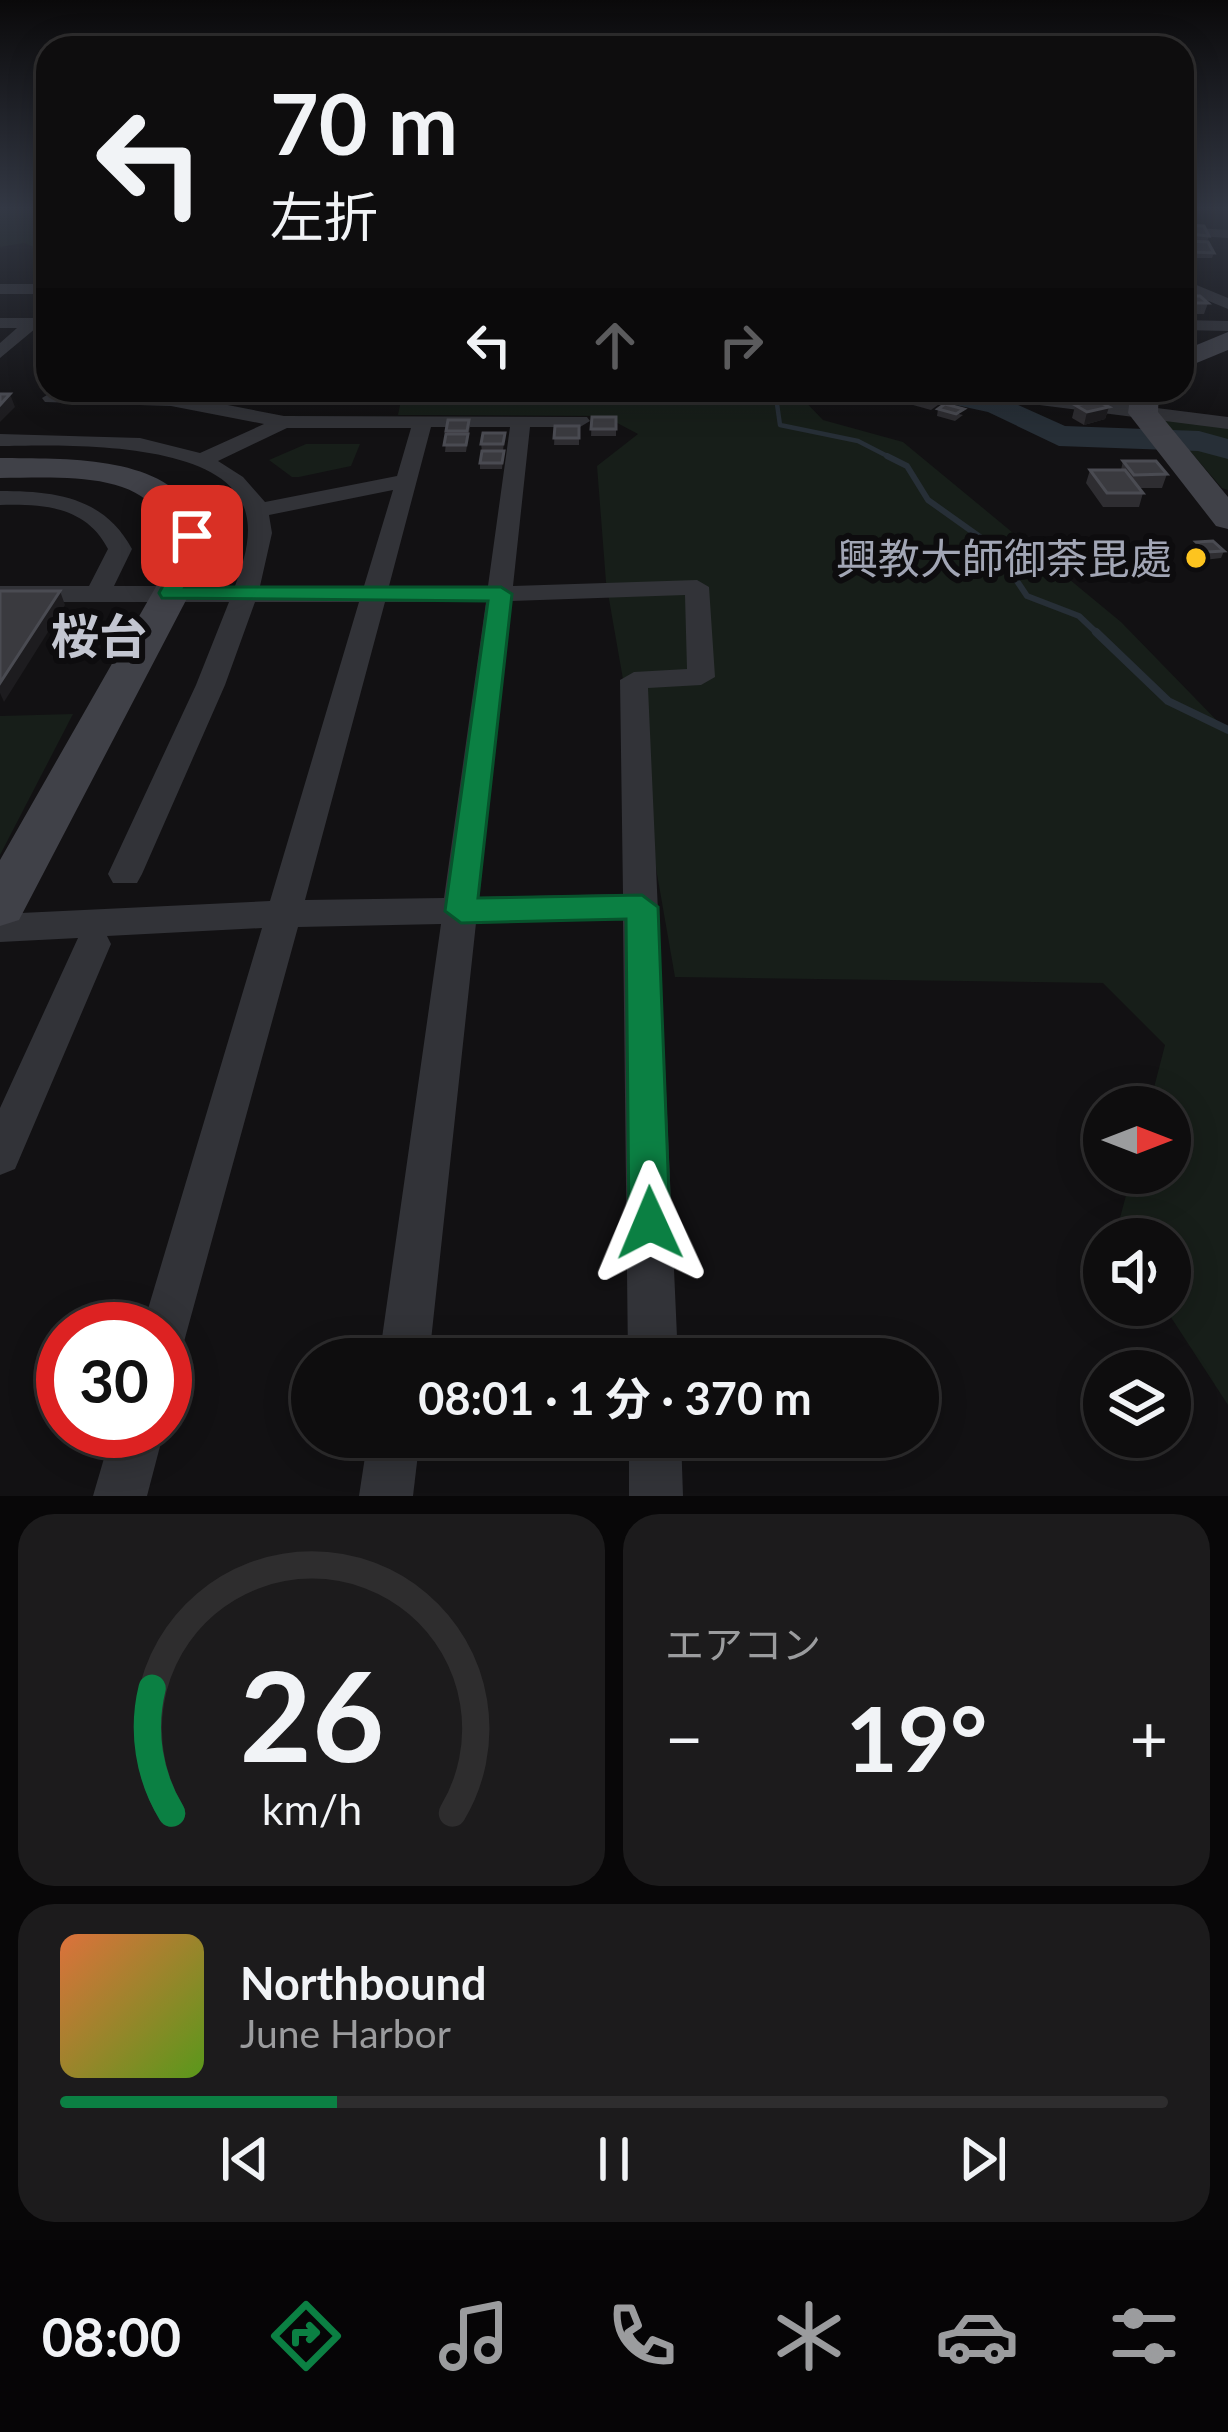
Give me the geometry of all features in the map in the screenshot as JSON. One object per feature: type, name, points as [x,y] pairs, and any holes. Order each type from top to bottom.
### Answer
[{"type":"street","points":[[0,289],[36,289]]},
{"type":"street","points":[[1194,289],[1228,304]]},
{"type":"street","points":[[0,323],[36,323]]},
{"type":"street","points":[[1194,325],[1228,326]]},
{"type":"street","points":[[0,353],[36,326]]},
{"type":"street","points":[[1194,356],[1228,340]]},
{"type":"street","points":[[4,451],[49,402]]},
{"type":"street","points":[[183,402],[284,422],[580,421]]},
{"type":"street","points":[[236,411],[241,402]]},
{"type":"street","points":[[1043,402],[1154,420],[1228,423]]},
{"type":"street","points":[[1154,420],[1217,492],[1228,519]]},
{"type":"street","points":[[173,1302],[423,421]]},
{"type":"street","points":[[407,1338],[520,421]]},
{"type":"street","points":[[200,461],[284,422]]},
{"type":"street","points":[[4,451],[144,446],[200,461],[239,485],[260,510],[263,539],[248,593],[125,874]]},
{"type":"street","points":[[0,906],[188,562],[192,536],[185,516],[166,498],[117,475],[4,451]]},
{"type":"street","points":[[260,510],[404,481]]},
{"type":"street","points":[[0,498],[61,501],[89,511],[112,530],[120,549],[98,593]]},
{"type":"street","points":[[0,594],[501,594],[697,587],[701,677],[634,680],[652,1338]]},
{"type":"street","points":[[0,928],[280,914],[642,907]]},
{"type":"street","points":[[0,1155],[93,944]]},
{"type":"street","points":[[120,1496],[131,1458]]},
{"type":"street","points":[[386,1496],[391,1458]]},
{"type":"street","points":[[655,1458],[656,1496]]},
{"type":"shaded area","points":[[401,402],[806,402],[823,420],[903,442],[1121,622],[1228,732],[1228,1405],[1177,1326],[1191,1326],[1191,1218],[1120,1218],[1126,1194],[1191,1194],[1191,1086],[1154,1086],[1165,1045],[1103,983],[675,977],[606,582],[597,466],[638,434],[604,416],[398,415]]},
{"type":"shaded area","points":[[1162,419],[1228,426],[1228,490],[1222,488]]},
{"type":"shaded area","points":[[306,444],[360,444],[351,466],[299,477],[269,460]]},
{"type":"shaded area","points":[[73,714],[0,855],[0,716]]},
{"type":"building","points":[[945,404],[964,409],[956,414],[938,409]]},
{"type":"building","points":[[1075,405],[1109,407],[1087,412]]},
{"type":"building","points":[[592,417],[616,417],[616,429],[591,429]]},
{"type":"building","points":[[448,420],[469,420],[467,431],[446,431]]},
{"type":"building","points":[[555,426],[579,426],[579,438],[554,438]]},
{"type":"building","points":[[483,433],[505,433],[503,444],[481,444]]},
{"type":"building","points":[[446,434],[468,434],[466,445],[444,445]]},
{"type":"building","points":[[482,451],[504,451],[502,463],[480,463]]},
{"type":"building","points":[[1123,461],[1156,461],[1167,474],[1134,475]]},
{"type":"building","points":[[1090,470],[1125,470],[1143,493],[1107,493]]},
{"type":"building","points":[[1213,541],[1224,551],[1207,552],[1196,542]]},
{"type":"building","points":[[0,591],[60,591],[0,683]]},
{"type":"waterway","points":[[777,402],[780,425],[858,441],[893,459]]},
{"type":"waterway","points":[[983,402],[1059,436],[1199,441],[1228,449]]},
{"type":"waterway","points":[[887,456],[893,459]]},
{"type":"waterway","points":[[893,459],[907,466],[928,500],[994,547],[1027,596],[1079,616],[1099,635]]},
{"type":"waterway","points":[[1096,632],[1168,701],[1228,730]]},
{"type":"place","name":"興教大師御荼毘處","points":[[1196,558]]},
{"type":"district","name":"桜台","points":[[99,635]]},
{"type":"route","points":[[192,536],[188,562],[170,593],[501,594],[461,911],[642,907],[650,1223]]}]
